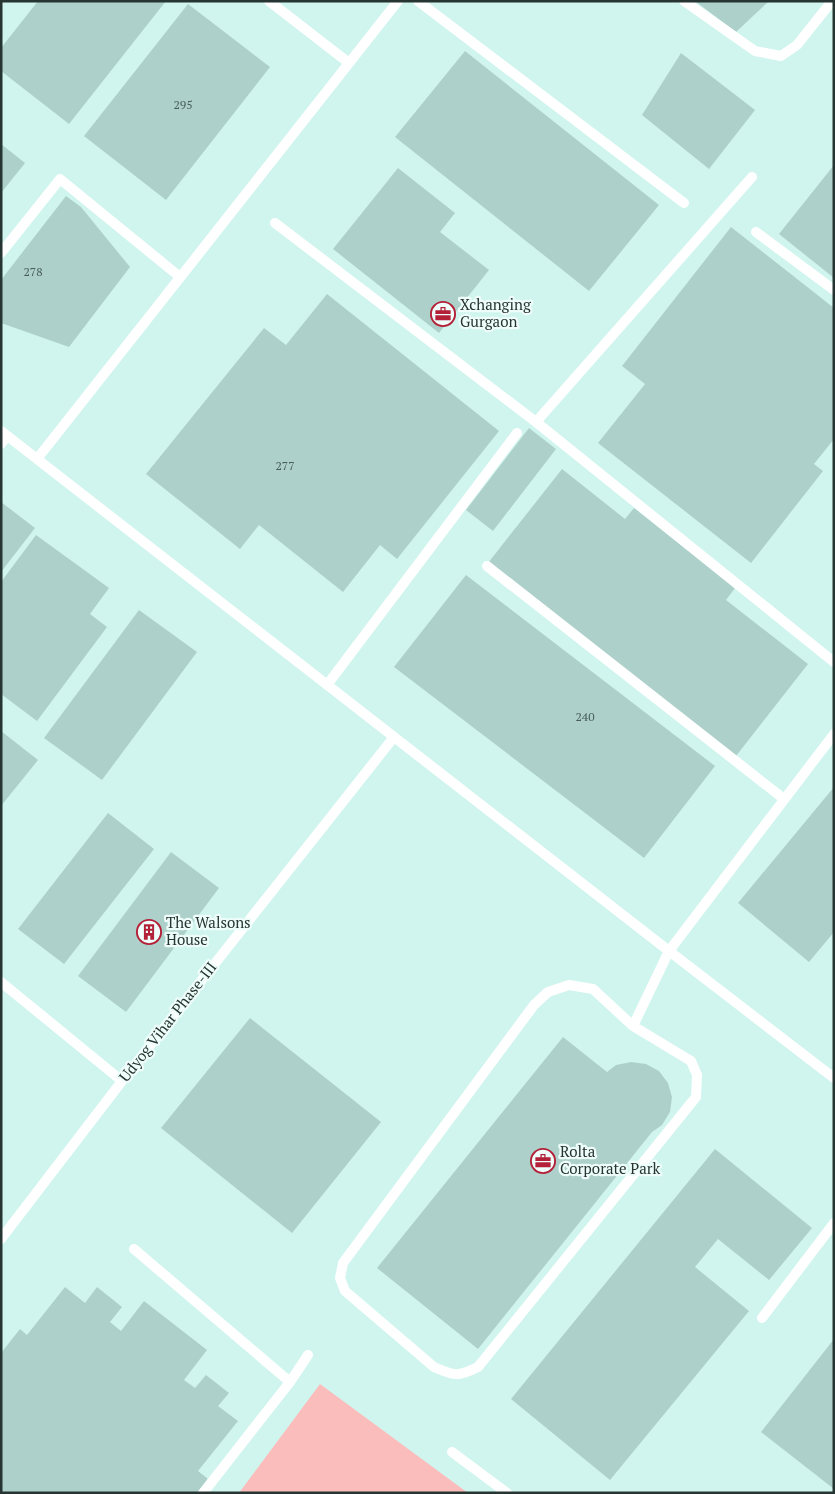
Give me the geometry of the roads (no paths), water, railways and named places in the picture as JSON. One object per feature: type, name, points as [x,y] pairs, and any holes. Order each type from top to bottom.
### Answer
[{"type":"lane","points":[[269,1],[349,63]]},
{"type":"lane","points":[[37,459],[398,1]]},
{"type":"lane","points":[[418,1],[684,203]]},
{"type":"lane","points":[[684,1],[755,51],[781,56],[797,45],[832,1]]},
{"type":"lane","points":[[536,422],[752,177]]},
{"type":"lane","points":[[1,253],[60,179],[180,277]]},
{"type":"lane","points":[[275,223],[536,422],[834,662]]},
{"type":"lane","points":[[756,232],[834,290]]},
{"type":"lane","points":[[327,685],[517,433]]},
{"type":"lane","points":[[3,437],[37,459],[668,952],[834,1078]]},
{"type":"lane","points":[[487,566],[784,799]]},
{"type":"lane","points":[[633,1026],[668,952],[784,799],[830,746],[834,734]]},
{"type":"lane","name":"Udyog Vihar Phase-III","points":[[1,1240],[122,1081],[394,737]]},
{"type":"lane","points":[[1,982],[122,1081]]},
{"type":"lane","points":[[569,985],[593,989],[633,1026],[691,1061],[697,1075],[696,1097],[478,1367],[463,1375],[448,1374],[434,1366],[345,1291],[340,1278],[343,1263],[534,1005],[548,992],[569,985]]},
{"type":"lane","points":[[762,1318],[834,1223]]},
{"type":"lane","points":[[134,1249],[290,1382]]},
{"type":"lane","points":[[203,1493],[290,1382],[308,1355]]},
{"type":"lane","points":[[452,1452],[506,1493]]},
{"type":"place","name":"Xchanging Gurgaon","points":[[443,314]]},
{"type":"place","name":"The Walsons House","points":[[149,932]]},
{"type":"place","name":"Rolta Corporate Park","points":[[543,1161]]}]
